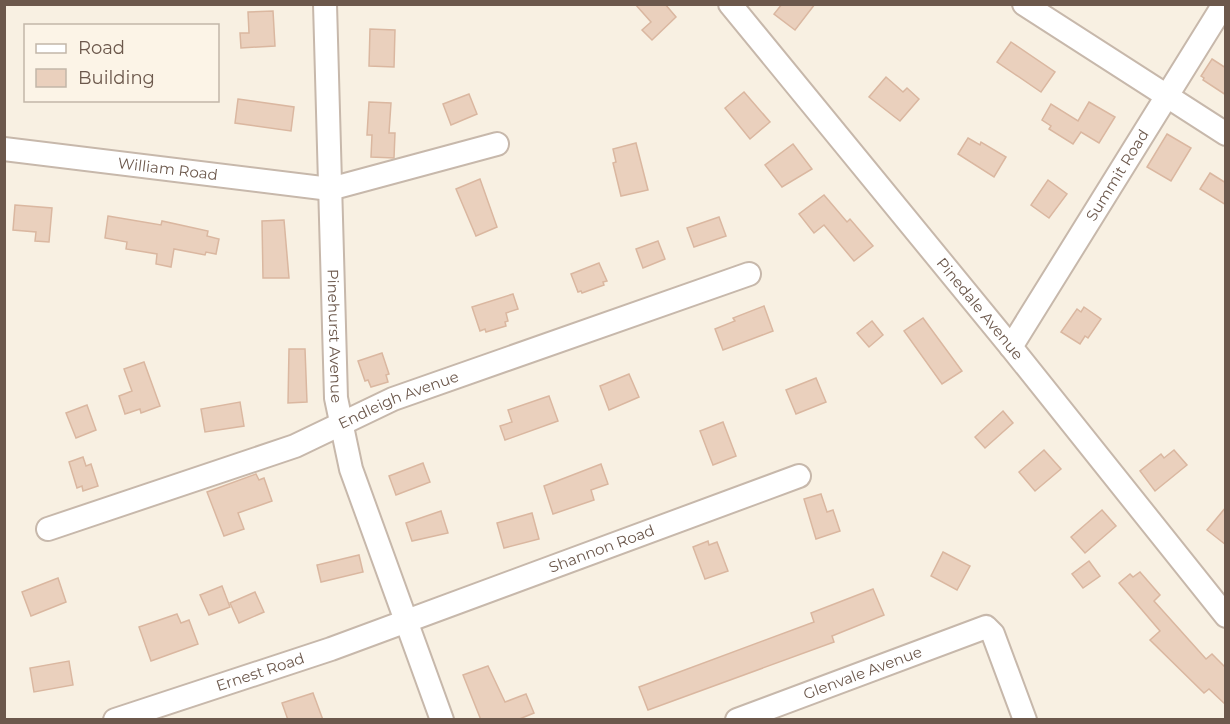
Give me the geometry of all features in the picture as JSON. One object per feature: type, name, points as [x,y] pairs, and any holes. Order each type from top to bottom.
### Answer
[{"type":"street","name":"Pinehurst Avenue","points":[[325,4],[335,375],[340,423],[351,469],[442,720]]},
{"type":"street","name":"Pinedale Avenue","points":[[730,4],[1222,603]]},
{"type":"street","points":[[1024,4],[1226,134]]},
{"type":"street","name":"Summit Road","points":[[1011,346],[1224,4]]},
{"type":"street","points":[[330,189],[497,144]]},
{"type":"street","name":"William Road","points":[[4,149],[330,189]]},
{"type":"street","name":"Endleigh Avenue","points":[[48,529],[295,446],[393,399],[749,274]]},
{"type":"street","name":"Shannon Road","points":[[405,621],[799,476]]},
{"type":"street","name":"Ernest Road","points":[[115,720],[219,687],[405,621]]},
{"type":"street","name":"Glenvale Avenue","points":[[737,720],[986,627],[993,634],[1025,720]]},
{"type":"building","points":[[635,4],[665,4],[676,17],[652,40],[642,30],[651,22]]},
{"type":"building","points":[[782,4],[815,4],[795,30],[774,14]]},
{"type":"building","points":[[273,11],[275,46],[241,48],[240,33],[249,33],[248,12]]},
{"type":"building","points":[[370,29],[395,30],[394,67],[369,66]]},
{"type":"building","points":[[1011,42],[1055,72],[1041,92],[997,62]]},
{"type":"building","points":[[1212,59],[1226,68],[1226,95],[1203,80],[1201,76]]},
{"type":"building","points":[[886,77],[903,92],[907,88],[919,99],[900,121],[869,97]]},
{"type":"building","points":[[744,92],[770,122],[750,139],[725,108]]},
{"type":"building","points":[[469,94],[477,114],[451,125],[443,104]]},
{"type":"building","points":[[238,99],[294,107],[291,131],[235,123]]},
{"type":"building","points":[[369,102],[391,103],[389,133],[395,133],[394,158],[371,157],[372,135],[367,135]]},
{"type":"building","points":[[1089,102],[1115,117],[1099,143],[1081,132],[1073,144],[1049,129],[1051,126],[1042,120],[1051,104],[1078,121]]},
{"type":"building","points":[[1167,134],[1191,148],[1171,181],[1147,167]]},
{"type":"building","points":[[968,138],[980,145],[981,142],[1006,157],[994,177],[958,154]]},
{"type":"building","points":[[636,143],[648,190],[621,196],[613,163],[616,162],[613,149]]},
{"type":"building","points":[[793,144],[812,169],[782,187],[765,165]]},
{"type":"building","points":[[1210,173],[1226,183],[1226,205],[1200,189]]},
{"type":"building","points":[[480,179],[497,227],[476,236],[456,189]]},
{"type":"building","points":[[1048,180],[1067,194],[1049,218],[1031,205]]},
{"type":"building","points":[[824,195],[847,222],[850,219],[873,246],[854,261],[824,225],[814,233],[799,214]]},
{"type":"building","points":[[15,205],[52,208],[49,242],[35,241],[36,232],[13,230]]},
{"type":"building","points":[[108,216],[161,225],[162,221],[208,231],[207,236],[219,239],[216,254],[206,252],[205,255],[174,249],[171,267],[156,264],[157,254],[126,249],[127,242],[105,238]]},
{"type":"building","points":[[719,217],[726,236],[694,247],[687,228]]},
{"type":"building","points":[[284,220],[289,278],[263,278],[262,221]]},
{"type":"building","points":[[658,241],[665,259],[643,268],[636,249]]},
{"type":"building","points":[[599,263],[607,281],[603,282],[604,285],[582,293],[578,292],[571,274]]},
{"type":"building","points":[[513,294],[518,309],[506,313],[508,321],[505,322],[506,326],[486,332],[485,329],[480,331],[472,307]]},
{"type":"building","points":[[764,306],[773,331],[723,350],[715,329],[735,321],[733,318]]},
{"type":"building","points":[[1084,307],[1101,319],[1088,338],[1085,336],[1080,344],[1061,332],[1077,309],[1081,312]]},
{"type":"building","points":[[923,318],[962,371],[942,384],[904,331]]},
{"type":"building","points":[[872,321],[883,335],[869,347],[857,333]]},
{"type":"building","points":[[289,349],[305,349],[307,402],[288,403]]},
{"type":"building","points":[[382,353],[389,374],[386,375],[388,382],[371,387],[368,380],[365,381],[358,361]]},
{"type":"building","points":[[144,362],[160,406],[141,413],[140,409],[125,414],[119,396],[132,391],[124,369]]},
{"type":"building","points":[[629,374],[639,397],[609,410],[600,386]]},
{"type":"building","points":[[816,378],[826,402],[796,414],[786,390]]},
{"type":"building","points":[[549,396],[558,421],[505,440],[500,426],[512,422],[508,410]]},
{"type":"building","points":[[240,402],[244,426],[205,432],[201,409]]},
{"type":"building","points":[[87,405],[96,430],[76,438],[66,413]]},
{"type":"building","points":[[1003,411],[1013,423],[985,448],[975,437]]},
{"type":"building","points":[[723,422],[736,456],[713,465],[700,431]]},
{"type":"building","points":[[1044,450],[1061,469],[1035,491],[1019,472]]},
{"type":"building","points":[[1174,450],[1187,465],[1155,491],[1140,471],[1161,454],[1164,458]]},
{"type":"building","points":[[83,457],[86,466],[91,464],[98,486],[83,491],[82,486],[77,488],[69,462]]},
{"type":"building","points":[[423,463],[430,482],[396,495],[389,476]]},
{"type":"building","points":[[601,464],[608,484],[591,490],[594,500],[553,514],[544,486]]},
{"type":"building","points":[[256,474],[259,480],[264,478],[272,501],[238,513],[244,529],[224,536],[207,492]]},
{"type":"building","points":[[821,494],[827,512],[833,510],[840,531],[816,539],[804,499]]},
{"type":"building","points":[[1226,507],[1226,545],[1207,530]]},
{"type":"building","points":[[1102,510],[1116,526],[1085,553],[1071,537]]},
{"type":"building","points":[[441,511],[448,533],[412,541],[406,523]]},
{"type":"building","points":[[532,513],[539,539],[504,548],[497,523]]},
{"type":"building","points":[[708,541],[709,545],[717,542],[728,571],[705,579],[693,547]]},
{"type":"building","points":[[943,552],[970,566],[957,590],[931,576]]},
{"type":"building","points":[[359,555],[363,572],[321,582],[317,565]]},
{"type":"building","points":[[1089,561],[1100,576],[1083,588],[1072,574]]},
{"type":"building","points":[[1140,572],[1160,595],[1154,601],[1206,659],[1212,654],[1226,668],[1226,705],[1209,689],[1204,693],[1150,640],[1160,631],[1119,583],[1130,574],[1133,577]]},
{"type":"building","points":[[58,578],[66,602],[31,616],[22,592]]},
{"type":"building","points":[[222,586],[230,607],[209,615],[200,595]]},
{"type":"building","points":[[873,589],[884,615],[832,636],[834,642],[648,710],[639,687],[814,622],[811,613]]},
{"type":"building","points":[[255,592],[264,612],[239,623],[230,603]]},
{"type":"building","points":[[177,614],[181,623],[189,620],[198,644],[151,661],[139,627]]},
{"type":"building","points":[[69,661],[73,685],[34,692],[30,668]]},
{"type":"building","points":[[488,666],[505,702],[526,694],[534,713],[517,720],[481,720],[463,675]]},
{"type":"building","points":[[313,693],[323,720],[288,720],[282,703]]}]
